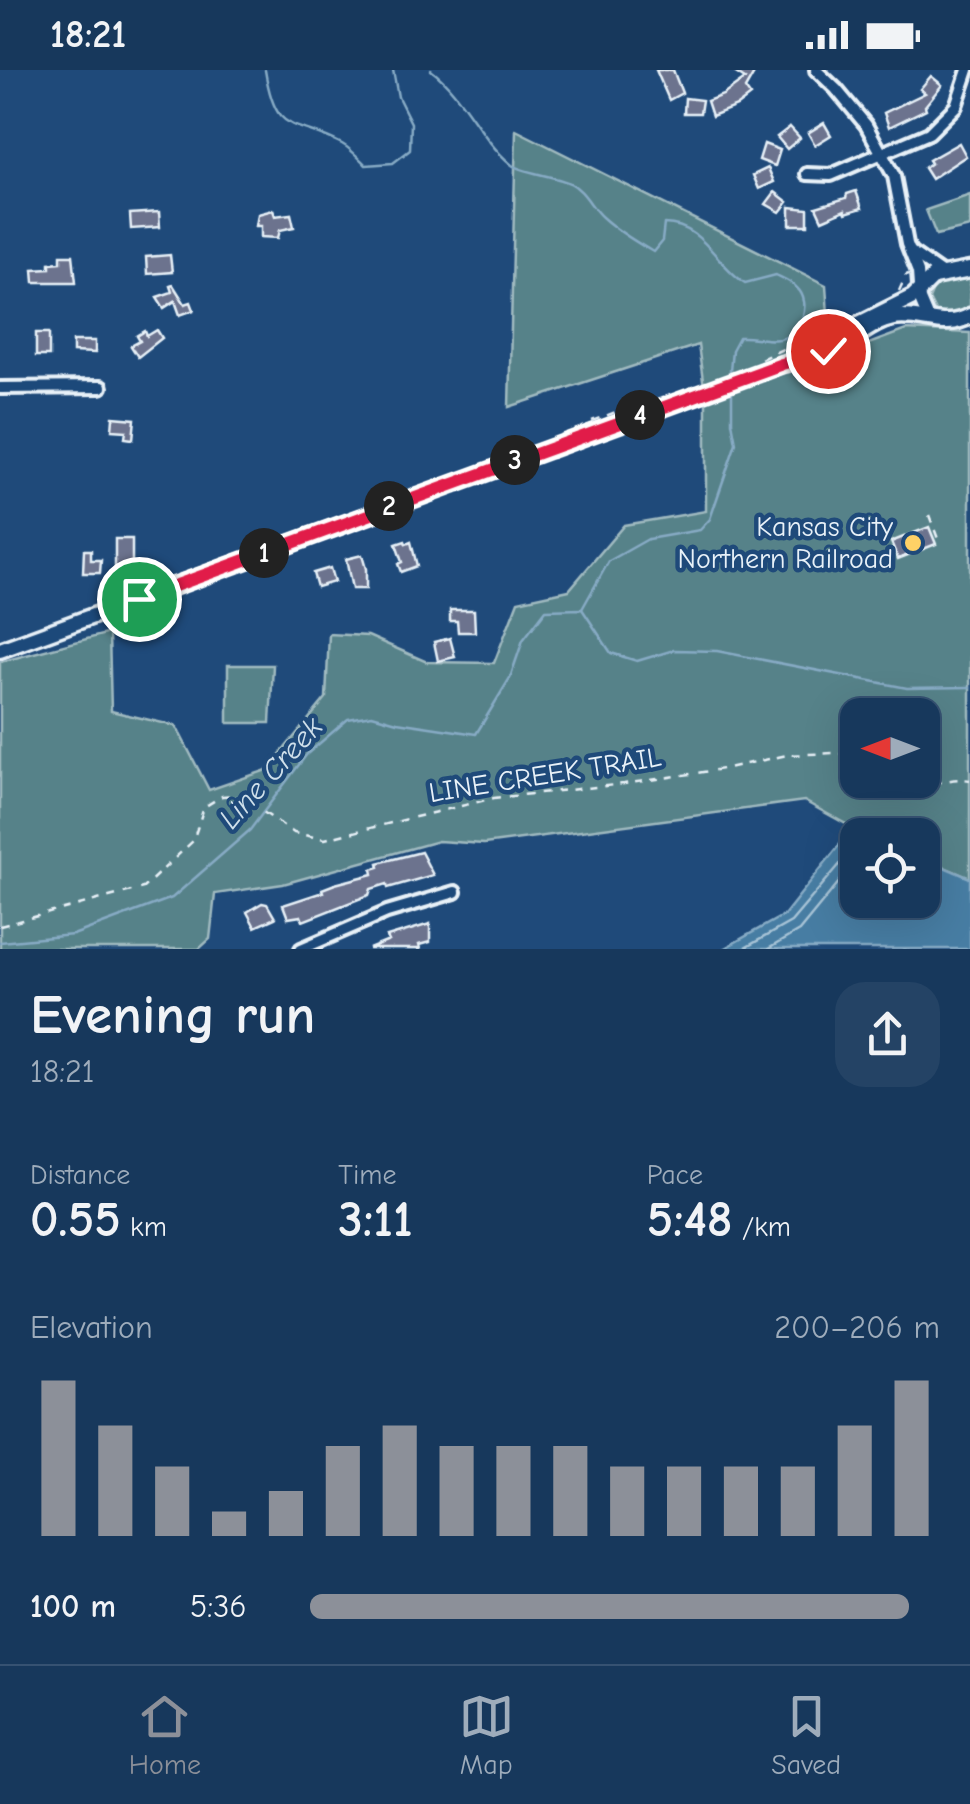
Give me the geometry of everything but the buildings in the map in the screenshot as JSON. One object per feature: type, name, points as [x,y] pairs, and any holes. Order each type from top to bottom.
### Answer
[{"type":"main road","points":[[782,364],[919,292],[932,276],[970,270]]},
{"type":"main road","points":[[0,650],[752,374],[828,351],[883,320],[896,317],[952,324],[970,316]]},
{"type":"street","points":[[816,70],[850,105],[894,176],[928,319]]},
{"type":"street","points":[[807,174],[831,174],[929,133],[944,121],[961,96],[968,70]]},
{"type":"street","points":[[910,252],[941,274]]},
{"type":"street","points":[[0,388],[101,387]]},
{"type":"street","points":[[302,949],[387,912],[455,892]]},
{"type":"path","points":[[897,294],[906,275],[918,272]]},
{"type":"path","points":[[762,358],[793,345]]},
{"type":"path","points":[[928,515],[940,544]]},
{"type":"path","name":"LINE CREEK TRAIL","points":[[0,926],[143,888],[193,840],[201,814],[210,802],[229,795],[247,800],[308,838],[325,838],[494,798],[624,784],[787,755],[840,753]]},
{"type":"path","points":[[940,783],[970,780]]},
{"type":"green space","points":[[516,130],[826,285],[831,358],[906,330],[970,333],[970,878],[940,865],[940,818],[840,821],[804,801],[484,844],[438,841],[283,884],[215,894],[210,939],[199,949],[0,949],[0,662],[109,633],[111,711],[176,726],[209,790],[267,770],[326,698],[329,634],[368,636],[427,662],[494,663],[518,601],[569,590],[624,525],[706,511],[706,402],[698,345],[509,407]]},
{"type":"green space","points":[[970,195],[970,227],[936,235],[926,210]]},
{"type":"green space","points":[[970,279],[970,306],[951,316],[936,313],[929,299],[935,285]]},
{"type":"green space","points":[[228,665],[273,665],[270,723],[228,723]]},
{"type":"water","points":[[840,844],[840,918],[940,918],[940,865],[970,878],[970,949],[723,949],[784,915]]},
{"type":"waterway","points":[[265,70],[269,92],[281,116],[289,123],[342,144],[366,165],[393,163],[410,150],[411,123],[398,97],[393,70]]},
{"type":"waterway","points":[[431,70],[512,165],[570,183],[608,222],[653,252],[662,241],[664,224],[677,226],[699,238],[745,283],[776,275],[795,286],[804,302],[799,325],[780,339],[739,337],[732,350],[730,371]]},
{"type":"waterway","points":[[582,609],[609,561],[648,539],[700,530],[710,519],[736,443],[732,390]]},
{"type":"waterway","name":"Line Creek","points":[[0,942],[73,935],[172,898],[250,830],[307,754],[348,719],[372,715],[476,734],[510,678],[523,640],[546,610],[582,609],[611,653],[637,661],[674,650],[717,651],[907,688],[970,687]]},
{"type":"place","name":"Kansas City Northern Railroad","points":[[913,543]]},
{"type":"route","points":[[139,599],[782,364],[828,351]]}]
